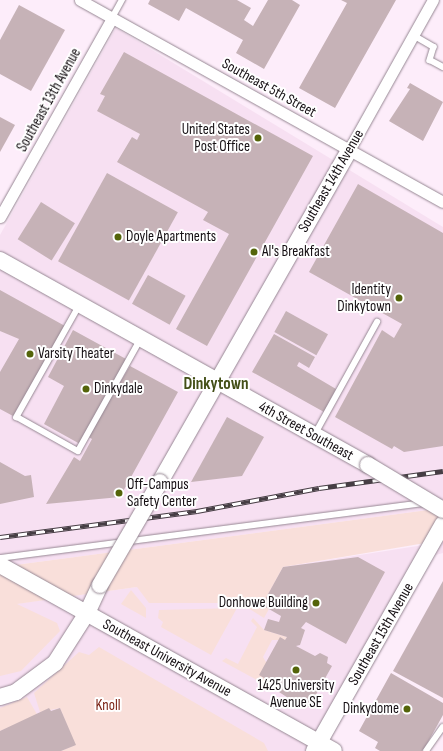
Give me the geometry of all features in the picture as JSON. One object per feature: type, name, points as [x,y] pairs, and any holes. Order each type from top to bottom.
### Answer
[{"type":"street","name":"Southeast 5th Street","points":[[80,0],[443,202]]},
{"type":"street","name":"Southeast 14th Avenue","points":[[0,697],[16,692],[55,663],[88,613],[100,585],[217,382],[433,0]]},
{"type":"street","name":"Southeast 13th Avenue","points":[[0,217],[112,18]]},
{"type":"street","name":"4th Street Southeast","points":[[0,260],[368,466],[443,510]]},
{"type":"street","name":"Southeast 15th Avenue","points":[[316,747],[443,524]]},
{"type":"street","name":"Southeast University Avenue","points":[[0,565],[88,613],[316,747],[334,751]]},
{"type":"lane","points":[[112,18],[122,0]]},
{"type":"lane","points":[[413,35],[434,47],[430,60],[443,67]]},
{"type":"lane","points":[[80,305],[17,417],[78,451],[141,340]]},
{"type":"lane","points":[[314,436],[377,322]]},
{"type":"lane","points":[[0,558],[443,500]]},
{"type":"lane","points":[[426,751],[443,726]]},
{"type":"shaded area","points":[[116,28],[443,227],[443,508],[0,567],[0,235]]},
{"type":"shaded area","points":[[443,542],[443,553],[424,558],[318,742],[334,751],[0,751],[0,606],[137,587],[275,581],[283,567]]},
{"type":"green space","points":[[443,508],[443,540],[283,567],[262,605],[269,609],[264,618],[240,603],[149,603],[137,587],[17,604],[57,623],[60,631],[21,671],[0,676],[0,567]]},
{"type":"green space","points":[[131,590],[146,608],[146,618],[121,604]]},
{"type":"green space","points":[[237,608],[211,655],[161,627],[163,622],[158,618],[159,610]]},
{"type":"green space","points":[[253,618],[264,630],[287,637],[285,640],[272,640],[263,657],[281,688],[279,692],[222,661],[226,658],[238,664],[257,627],[251,621]]},
{"type":"green space","name":"Knoll","points":[[99,647],[264,743],[268,751],[61,751],[75,745],[60,708],[40,712],[34,693],[79,652],[89,655]]},
{"type":"green space","points":[[27,697],[38,716],[0,731],[0,708]]},
{"type":"building","points":[[150,0],[237,0],[251,8],[244,20],[253,26],[268,0],[292,0],[300,5],[264,69],[236,53],[243,40],[186,8],[179,21],[148,4]]},
{"type":"building","points":[[341,0],[396,0],[335,108],[299,88],[347,3]]},
{"type":"building","points":[[19,5],[65,30],[31,91],[0,74],[0,40]]},
{"type":"building","points":[[124,52],[313,156],[207,346],[176,329],[229,234],[203,220],[208,212],[117,162],[132,137],[137,140],[140,134],[97,111],[105,96],[100,94]]},
{"type":"building","points":[[410,83],[443,102],[423,141],[389,121],[410,89],[407,88]]},
{"type":"building","points":[[0,117],[15,125],[0,152]]},
{"type":"building","name":"Doyle Apartments","points":[[107,173],[178,212],[129,301],[58,261]]},
{"type":"building","name":"Identity Dinkytown","points":[[358,184],[443,233],[443,446],[404,452],[394,446],[392,449],[335,417],[382,330],[394,338],[402,324],[309,272]]},
{"type":"building","points":[[41,202],[75,223],[52,261],[18,239]]},
{"type":"building","points":[[148,275],[186,296],[170,325],[132,304]]},
{"type":"building","name":"Varsity Theater","points":[[0,290],[65,326],[13,416],[0,409],[0,372],[19,339],[0,331]]},
{"type":"building","points":[[286,311],[328,334],[316,355],[274,332]]},
{"type":"building","name":"Dinkydale","points":[[73,330],[126,359],[80,444],[44,424],[64,386],[48,377]]},
{"type":"building","points":[[274,334],[315,357],[309,368],[299,362],[297,366],[336,389],[324,412],[252,372]]},
{"type":"building","points":[[130,366],[178,392],[120,497],[46,504],[74,457],[80,461],[92,439],[87,436]]},
{"type":"building","points":[[227,417],[264,437],[242,476],[191,482]]},
{"type":"building","points":[[0,462],[25,476],[31,475],[34,497],[0,504]]},
{"type":"building","name":"Donhowe Building","points":[[358,557],[385,572],[346,644],[306,622],[301,628],[305,630],[300,645],[296,646],[315,656],[320,653],[328,657],[327,663],[332,666],[309,707],[299,705],[279,692],[281,688],[259,675],[280,637],[285,640],[287,637],[264,630],[268,619],[279,622],[281,616],[262,605],[283,567]]},
{"type":"building","points":[[443,581],[443,698],[393,671]]},
{"type":"building","name":"Dinkydome","points":[[391,673],[443,703],[443,715],[423,751],[380,751],[375,748],[378,742],[359,731]]},
{"type":"building","points":[[49,708],[51,711],[60,708],[76,745],[61,751],[0,751],[0,731]]},
{"type":"railway","points":[[0,537],[197,511],[319,488],[443,471]]},
{"type":"place","name":"United States Post Office","points":[[258,138]]},
{"type":"place","name":"Doyle Apartments","points":[[118,237]]},
{"type":"place","name":"Al's Breakfast","points":[[254,252]]},
{"type":"place","name":"Identity Dinkytown","points":[[399,298]]},
{"type":"place","name":"Varsity Theater","points":[[30,354]]},
{"type":"place","name":"Dinkydale","points":[[86,389]]},
{"type":"place","name":"Off-Campus Safety Center","points":[[119,493]]},
{"type":"place","name":"Donhowe Building","points":[[316,603]]},
{"type":"place","name":"1425 University Avenue SE","points":[[296,670]]},
{"type":"place","name":"Dinkydome","points":[[407,709]]},
{"type":"district","name":"Dinkytown","points":[[216,385]]}]
